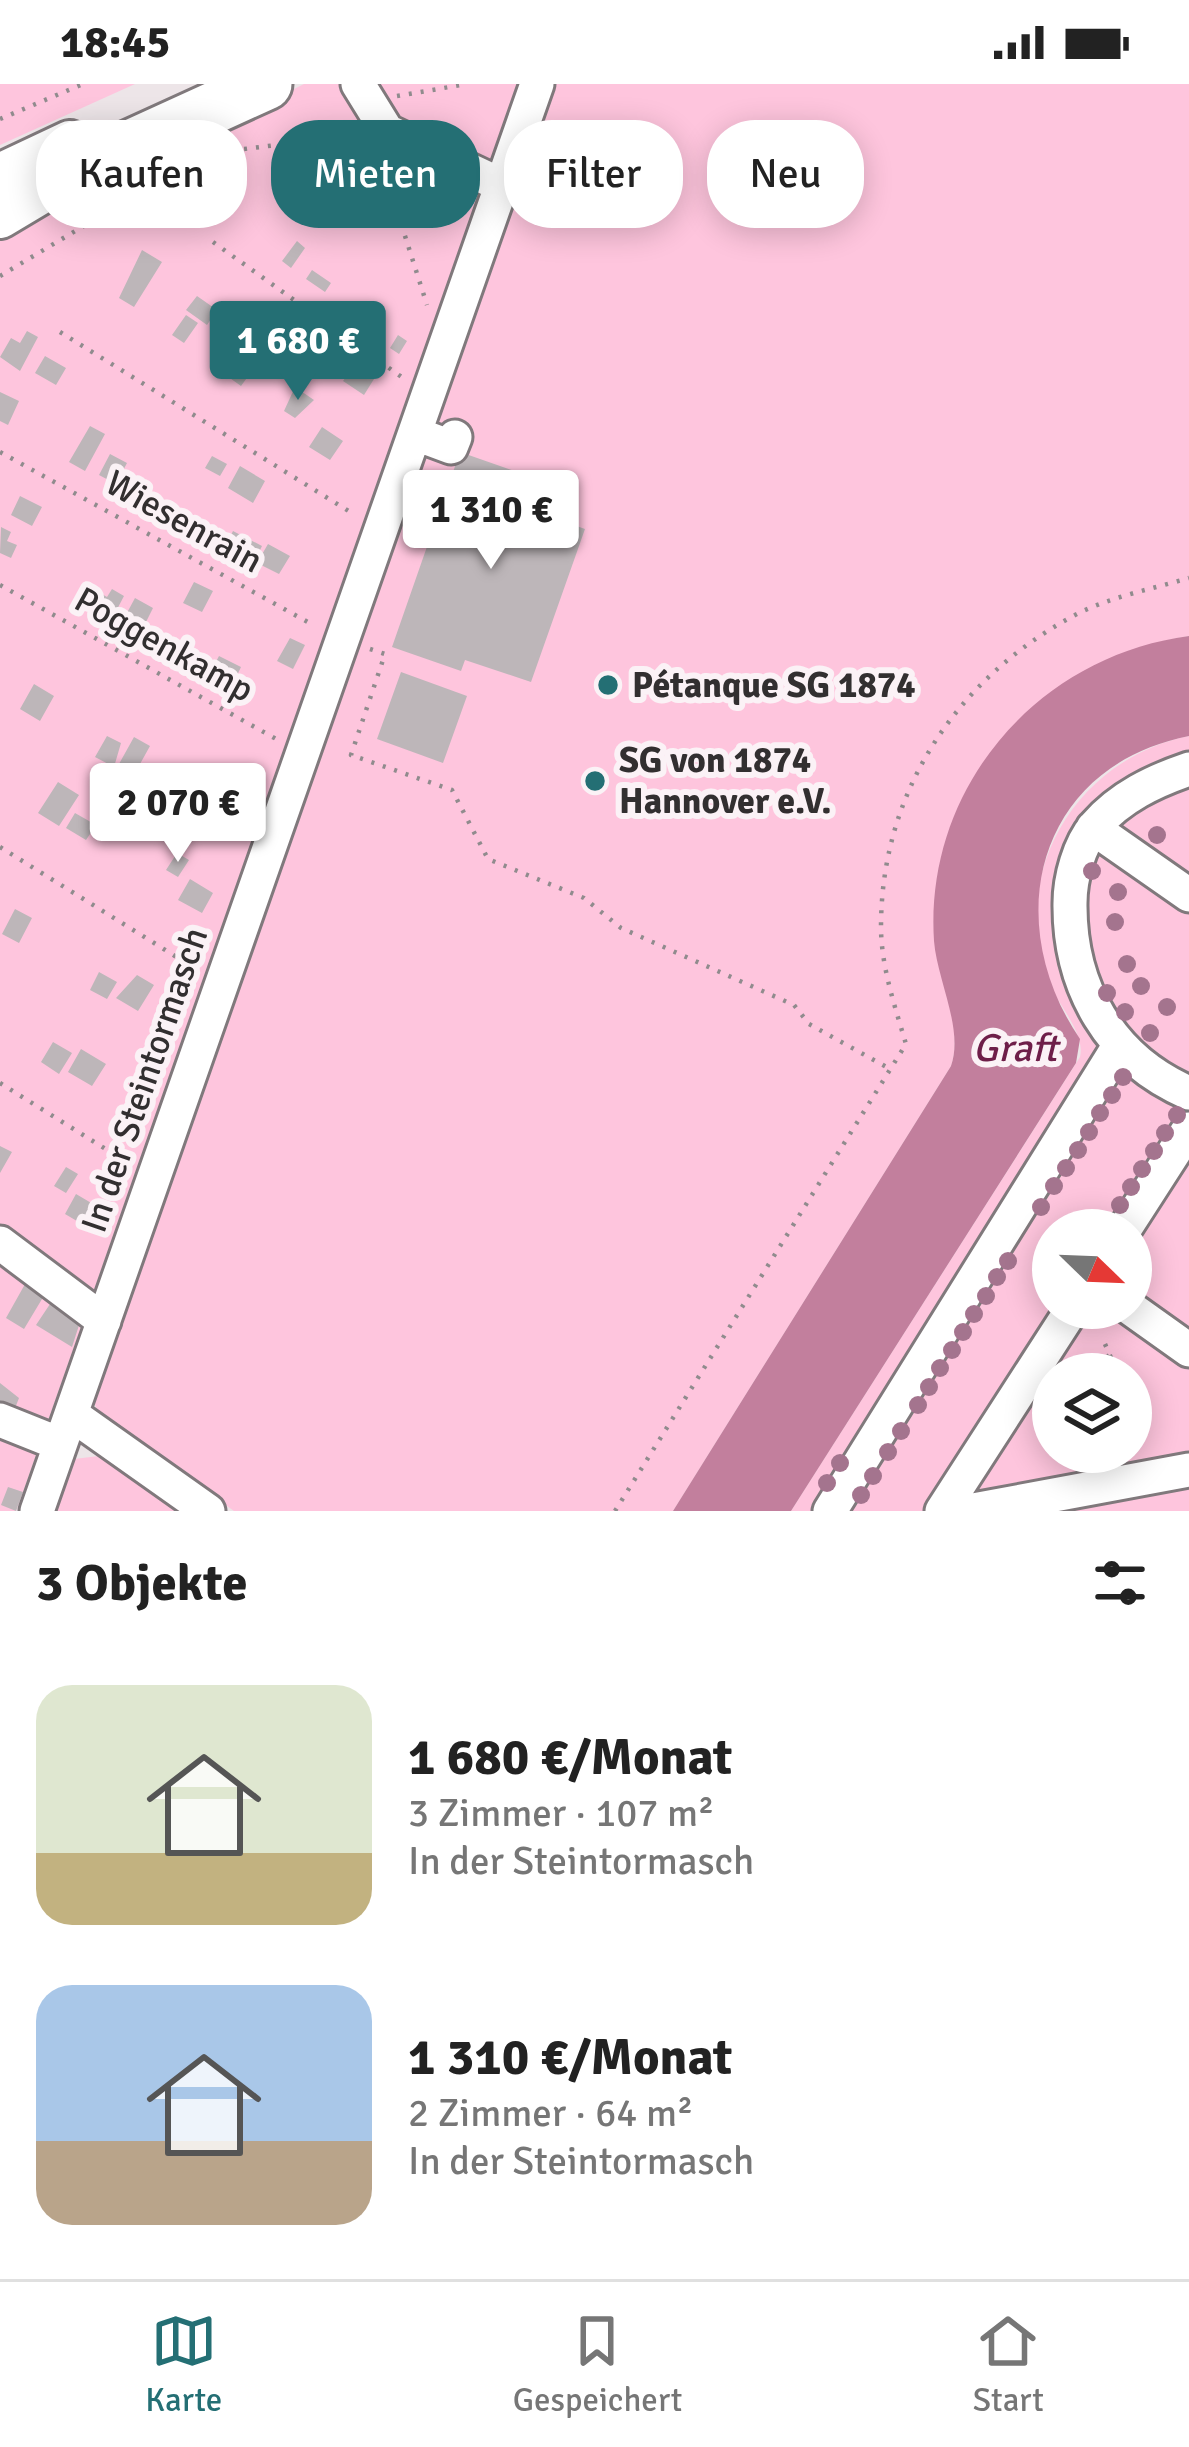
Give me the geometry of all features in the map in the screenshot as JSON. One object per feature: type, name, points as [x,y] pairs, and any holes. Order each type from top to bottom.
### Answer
[{"type":"highway","points":[[137,120],[200,84]]},
{"type":"highway","points":[[170,120],[266,84]]},
{"type":"main road","points":[[0,175],[36,166]]},
{"type":"main road","points":[[0,217],[36,188]]},
{"type":"street","name":"In der Steintormasch","points":[[37,1511],[537,84]]},
{"type":"street","points":[[371,106],[501,184]]},
{"type":"street","points":[[416,434],[451,447],[455,437]]},
{"type":"street","points":[[1189,770],[1126,797],[1093,828],[1076,864],[1070,936],[1092,1009],[1119,1046],[1164,1082],[1189,1093]]},
{"type":"street","points":[[1093,828],[1189,895]]},
{"type":"street","points":[[830,1511],[1119,1046]]},
{"type":"street","points":[[1138,1209],[1189,1129]]},
{"type":"street","points":[[0,1243],[104,1322]]},
{"type":"street","points":[[1152,1324],[1189,1350]]},
{"type":"street","points":[[942,1511],[1059,1329]]},
{"type":"street","points":[[0,1420],[65,1429],[208,1511]]},
{"type":"street","points":[[968,1511],[1189,1470]]},
{"type":"path","points":[[0,119],[83,84]]},
{"type":"path","points":[[0,276],[122,203],[236,150],[422,88],[467,84]]},
{"type":"path","points":[[371,106],[391,192],[446,346]]},
{"type":"path","points":[[213,242],[428,395]]},
{"type":"path","points":[[60,332],[380,530]]},
{"type":"path","name":"Wiesenrain","points":[[0,452],[341,640],[385,655],[350,755],[452,790],[488,859],[584,898],[621,928],[794,1005],[809,1024],[890,1069]]},
{"type":"path","points":[[615,1511],[906,1044],[881,929],[891,837],[935,736],[968,695],[1019,648],[1080,613],[1189,578]]},
{"type":"path","name":"Poggenkamp","points":[[0,584],[301,753]]},
{"type":"path","points":[[0,848],[219,984]]},
{"type":"path","points":[[0,1083],[152,1178]]},
{"type":"path","points":[[1105,1344],[1108,1353]]},
{"type":"shaded area","points":[[0,84],[135,84],[55,120],[36,120],[36,129],[0,145]]},
{"type":"shaded area","points":[[304,84],[518,84],[480,192],[480,120],[271,120],[271,228],[467,228],[23,1492],[16,1511],[0,1511],[0,237],[36,219],[36,228],[247,228],[247,120],[232,120]]},
{"type":"shaded area","name":"SG von 1874 Hannover e.V.","points":[[555,84],[1189,84],[1189,636],[1136,649],[1087,671],[1044,699],[1006,735],[975,777],[952,823],[938,875],[934,930],[952,1016],[951,1066],[673,1511],[234,1511],[99,1416],[93,1399],[504,228],[683,228],[683,120],[542,120]]},
{"type":"shaded area","points":[[1189,736],[1189,1511],[791,1511],[1080,1057],[1074,1026],[1045,974],[1037,934],[1038,894],[1047,857],[1063,823],[1087,792],[1116,767],[1150,748]]},
{"type":"shaded area","points":[[107,1455],[187,1511],[56,1511],[74,1459]]},
{"type":"water","name":"Graft","points":[[1189,636],[1189,736],[1137,753],[1096,779],[1066,814],[1047,854],[1039,899],[1041,946],[1055,993],[1080,1039],[1076,1063],[791,1511],[673,1511],[951,1066],[952,1020],[934,941],[936,885],[948,831],[970,782],[1001,738],[1039,701],[1084,670],[1134,649]]},
{"type":"building","points":[[297,241],[305,248],[291,268],[282,261]]},
{"type":"building","points":[[142,250],[162,262],[134,307],[119,298]]},
{"type":"building","points":[[312,270],[331,283],[325,292],[306,279]]},
{"type":"building","points":[[197,296],[217,310],[207,325],[186,310]]},
{"type":"building","points":[[186,315],[198,323],[184,343],[172,335]]},
{"type":"building","points":[[257,329],[272,339],[258,360],[243,350]]},
{"type":"building","points":[[27,331],[38,337],[20,371],[0,357],[11,338],[20,343]]},
{"type":"building","points":[[398,335],[407,341],[399,354],[390,348]]},
{"type":"building","points":[[45,356],[66,368],[56,385],[35,373]]},
{"type":"building","points":[[231,356],[252,371],[241,386],[220,371]]},
{"type":"building","points":[[351,370],[374,379],[364,395],[343,381]]},
{"type":"building","points":[[295,387],[314,400],[295,418],[284,411]]},
{"type":"building","points":[[0,392],[19,401],[8,425],[0,421]]},
{"type":"building","points":[[90,426],[105,434],[85,471],[69,462]]},
{"type":"building","points":[[322,427],[343,441],[330,460],[309,447]]},
{"type":"building","points":[[460,452],[571,491],[560,520],[585,529],[531,682],[465,660],[461,671],[392,647]]},
{"type":"building","points":[[110,454],[127,463],[116,484],[99,475]]},
{"type":"building","points":[[212,456],[227,464],[220,476],[205,468]]},
{"type":"building","points":[[240,466],[265,481],[253,503],[228,488]]},
{"type":"building","points":[[20,496],[42,507],[32,526],[11,515]]},
{"type":"building","points":[[1,527],[11,532],[7,541],[17,545],[11,558],[0,553]]},
{"type":"building","points":[[233,531],[262,546],[255,560],[226,545]]},
{"type":"building","points":[[268,544],[290,556],[279,574],[257,563]]},
{"type":"building","points":[[194,582],[213,591],[202,612],[183,603]]},
{"type":"building","points":[[112,589],[124,596],[112,619],[92,608],[100,593],[107,597]]},
{"type":"building","points":[[135,598],[153,608],[141,632],[122,622]]},
{"type":"building","points":[[290,638],[305,645],[293,669],[277,661]]},
{"type":"building","points":[[219,656],[241,667],[231,688],[208,677]]},
{"type":"building","points":[[401,672],[467,696],[443,763],[377,739]]},
{"type":"building","points":[[34,684],[54,696],[40,721],[20,709]]},
{"type":"building","points":[[107,736],[121,743],[114,767],[95,757]]},
{"type":"building","points":[[134,737],[150,746],[135,773],[119,764]]},
{"type":"building","points":[[58,782],[79,795],[59,826],[38,813]]},
{"type":"building","points":[[184,782],[195,788],[186,805],[174,799]]},
{"type":"building","points":[[228,806],[241,814],[231,832],[217,824]]},
{"type":"building","points":[[75,813],[96,825],[86,840],[66,828]]},
{"type":"building","points":[[177,853],[189,860],[178,877],[166,870]]},
{"type":"building","points":[[190,879],[213,893],[202,913],[178,900]]},
{"type":"building","points":[[15,909],[32,918],[19,943],[2,934]]},
{"type":"building","points":[[99,972],[117,982],[107,999],[90,990]]},
{"type":"building","points":[[137,975],[154,985],[138,1011],[116,998]]},
{"type":"building","points":[[53,1042],[72,1053],[59,1074],[41,1062]]},
{"type":"building","points":[[81,1049],[106,1064],[92,1086],[68,1072]]},
{"type":"building","points":[[0,1146],[12,1152],[0,1173]]},
{"type":"building","points":[[66,1167],[78,1174],[66,1193],[54,1186]]},
{"type":"building","points":[[76,1194],[93,1204],[82,1224],[65,1214]]},
{"type":"building","points":[[29,1277],[48,1289],[24,1329],[6,1318]]},
{"type":"building","points":[[54,1298],[81,1319],[72,1347],[36,1325]]},
{"type":"building","points":[[0,1383],[19,1398],[12,1416],[0,1411]]},
{"type":"building","points":[[8,1487],[23,1492],[16,1511],[1,1505]]},
{"type":"place","name":"Pétanque SG 1874","points":[[608,685]]},
{"type":"place","name":"SG von 1874 Hannover e.V.","points":[[595,781]]}]
